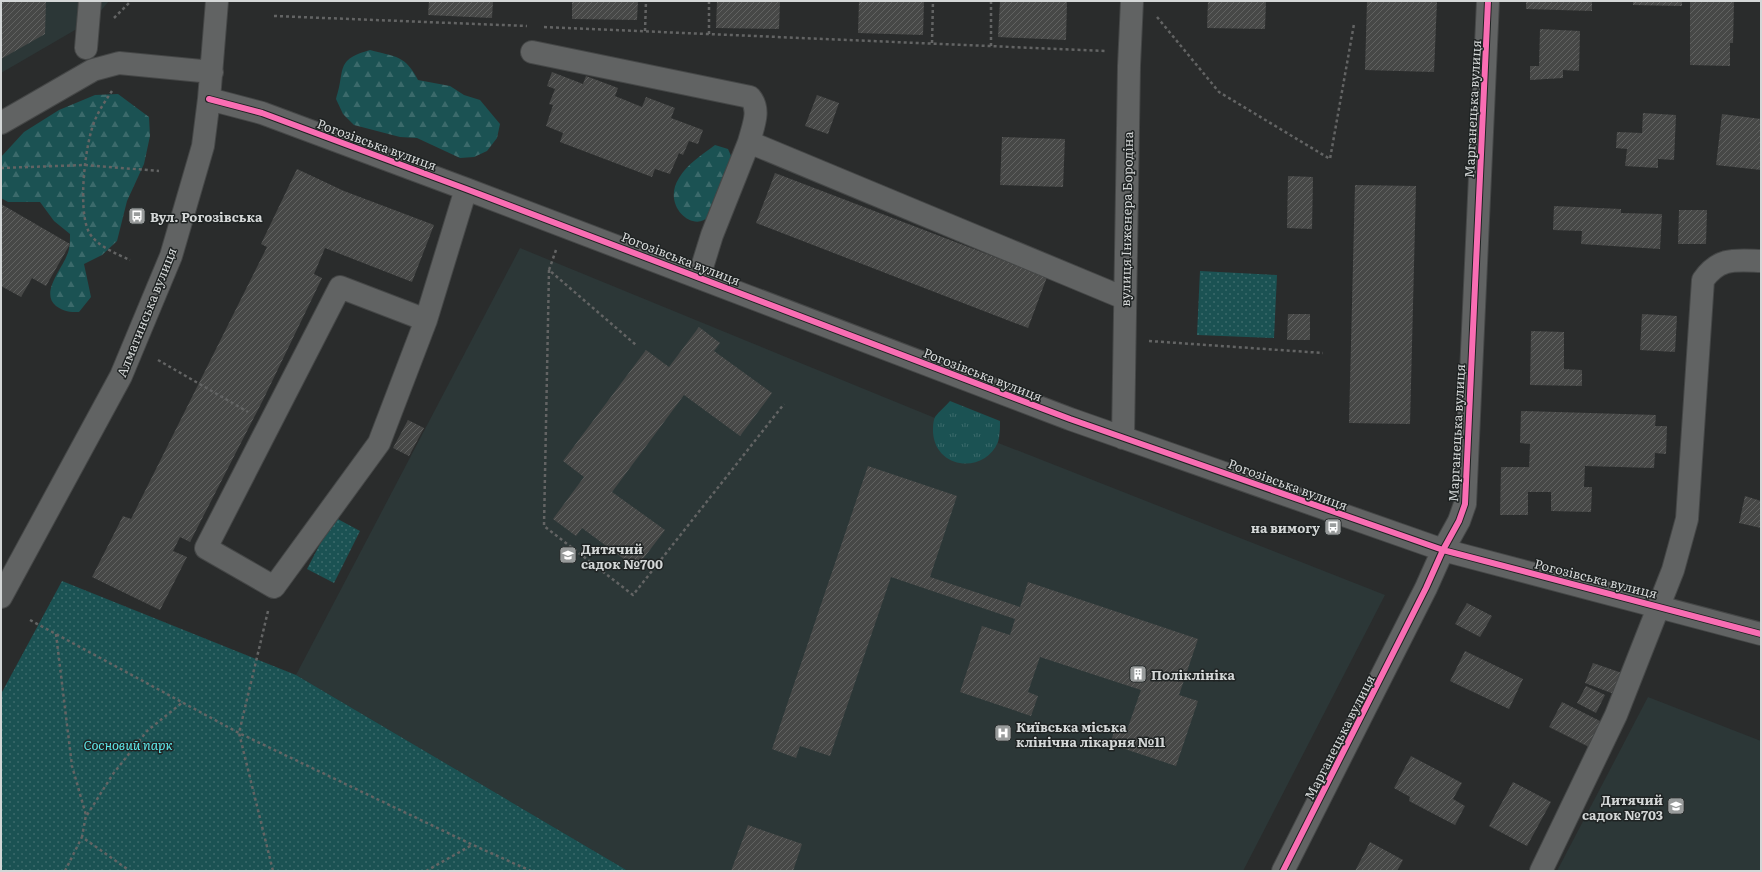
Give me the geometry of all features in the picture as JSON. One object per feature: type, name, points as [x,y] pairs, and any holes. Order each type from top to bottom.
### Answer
[{"type":"street","points":[[86,48],[90,1]]},
{"type":"street","name":"Алматинська вулиця","points":[[1,597],[121,376],[171,256],[203,146],[212,72],[217,1]]},
{"type":"street","name":"вулиця Інженера Бородіна","points":[[1123,438],[1129,52],[1132,1]]},
{"type":"street","name":"Марганецька вулиця","points":[[1283,871],[1423,596],[1443,550],[1459,521],[1465,504],[1488,1]]},
{"type":"street","points":[[532,52],[750,97],[755,103],[756,114],[749,142],[712,236],[699,277]]},
{"type":"street","points":[[1,123],[93,70],[119,63],[212,72]]},
{"type":"street","name":"Рогозівська вулиця","points":[[209,98],[262,114],[466,189],[1123,438],[1443,550],[1660,606],[1761,634]]},
{"type":"street","points":[[749,142],[1124,298]]},
{"type":"street","points":[[426,320],[340,287],[206,548],[274,587],[379,443],[426,320],[466,189]]},
{"type":"street","points":[[1541,871],[1616,715],[1674,570],[1687,519],[1703,280],[1710,270],[1721,263],[1732,260],[1761,261]]},
{"type":"path","points":[[645,32],[646,1]]},
{"type":"path","points":[[709,34],[710,1]]},
{"type":"path","points":[[932,43],[933,1]]},
{"type":"path","points":[[991,1],[991,46]]},
{"type":"path","points":[[1155,15],[1219,92],[1330,159],[1354,24]]},
{"type":"path","points":[[274,16],[535,27]]},
{"type":"path","points":[[542,27],[1129,52]]},
{"type":"path","points":[[112,90],[95,120],[88,145],[85,164],[84,209],[88,230],[94,238],[106,247],[130,260]]},
{"type":"path","points":[[1,168],[85,164],[159,171]]},
{"type":"path","points":[[557,248],[548,270],[544,526],[633,595],[784,404]]},
{"type":"path","points":[[548,270],[636,345]]},
{"type":"path","points":[[1149,341],[1323,353]]},
{"type":"path","points":[[158,360],[270,424]]},
{"type":"path","points":[[273,871],[239,733],[274,587]]},
{"type":"path","points":[[30,620],[239,733],[473,845],[531,871]]},
{"type":"path","points":[[56,634],[72,766],[86,815]]},
{"type":"path","points":[[65,871],[82,837],[86,815],[114,774],[147,732],[183,702]]},
{"type":"path","points":[[82,837],[130,871]]},
{"type":"path","points":[[426,871],[473,845]]},
{"type":"shaded area","points":[[1,1],[109,1],[94,19],[1,73]]},
{"type":"shaded area","points":[[520,248],[935,418],[1385,595],[1243,871],[628,871],[296,675]]},
{"type":"shaded area","name":"Дитячий садок №703","points":[[1648,697],[1761,741],[1761,871],[1557,871]]},
{"type":"green space","points":[[370,50],[393,56],[404,61],[418,80],[450,86],[464,95],[480,100],[500,124],[497,138],[487,151],[474,157],[460,158],[417,138],[400,137],[354,125],[343,114],[336,99],[343,67],[346,62],[359,54]]},
{"type":"green space","points":[[118,94],[149,117],[150,136],[144,164],[127,201],[117,241],[102,255],[84,264],[91,297],[79,312],[67,311],[56,306],[50,295],[54,281],[68,253],[70,234],[54,221],[40,202],[8,202],[1,198],[1,157],[24,132],[59,110],[95,95]]},
{"type":"green space","points":[[715,145],[728,149],[732,158],[709,216],[703,221],[695,222],[682,214],[677,207],[674,198],[675,188],[679,178],[686,168]]},
{"type":"green space","points":[[1200,271],[1277,275],[1274,338],[1197,335]]},
{"type":"green space","points":[[950,401],[1000,421],[1000,434],[998,442],[991,453],[982,460],[972,463],[961,463],[951,460],[942,454],[936,444],[933,432],[934,419]]},
{"type":"green space","points":[[334,517],[360,531],[334,583],[307,569]]},
{"type":"green space","name":"Сосновий парк","points":[[62,581],[296,675],[628,871],[1,871],[1,694]]},
{"type":"building","points":[[1,1],[46,1],[45,34],[1,59]]},
{"type":"building","points":[[429,1],[493,1],[492,18],[428,15]]},
{"type":"building","points":[[572,1],[638,1],[637,20],[572,19]]},
{"type":"building","points":[[717,1],[780,1],[779,29],[716,28]]},
{"type":"building","points":[[859,1],[924,1],[923,35],[858,33]]},
{"type":"building","points":[[1000,1],[1067,1],[1066,40],[998,37]]},
{"type":"building","points":[[1208,1],[1266,1],[1265,29],[1207,28]]},
{"type":"building","points":[[1367,1],[1437,1],[1434,72],[1365,70]]},
{"type":"building","points":[[1526,1],[1592,1],[1592,11],[1526,9]]},
{"type":"building","points":[[1633,1],[1682,1],[1682,6],[1633,5]]},
{"type":"building","points":[[1690,1],[1734,1],[1733,43],[1730,43],[1730,66],[1690,65]]},
{"type":"building","points":[[1540,29],[1580,31],[1579,71],[1563,70],[1563,78],[1530,80],[1530,66],[1539,66]]},
{"type":"building","points":[[552,72],[583,84],[586,76],[618,88],[615,96],[642,107],[646,97],[675,108],[671,118],[703,130],[698,144],[689,141],[683,155],[679,153],[670,174],[655,169],[652,177],[560,142],[563,133],[546,126],[553,105],[549,104],[555,89],[547,86]]},
{"type":"building","points":[[817,95],[839,103],[828,134],[805,126]]},
{"type":"building","points":[[1643,113],[1676,115],[1674,160],[1658,159],[1658,168],[1625,166],[1627,149],[1616,148],[1617,132],[1642,133]]},
{"type":"building","points":[[1722,114],[1761,119],[1761,170],[1716,165]]},
{"type":"building","points":[[1002,137],[1065,139],[1063,187],[1000,185]]},
{"type":"building","points":[[297,169],[344,191],[434,225],[412,282],[325,248],[314,274],[322,278],[263,400],[190,542],[180,537],[173,551],[187,557],[160,610],[92,577],[123,516],[131,519],[267,247],[261,244]]},
{"type":"building","points":[[775,173],[1047,277],[1028,328],[756,223]]},
{"type":"building","points":[[1288,176],[1313,177],[1312,229],[1287,228]]},
{"type":"building","points":[[1355,185],[1416,186],[1410,424],[1349,423]]},
{"type":"building","points":[[1,204],[70,244],[46,286],[32,278],[21,297],[1,286]]},
{"type":"building","points":[[1554,206],[1621,209],[1621,213],[1662,214],[1660,249],[1581,244],[1582,231],[1553,230]]},
{"type":"building","points":[[1679,210],[1707,210],[1706,244],[1678,244]]},
{"type":"building","points":[[1288,314],[1310,314],[1310,340],[1287,340]]},
{"type":"building","points":[[1642,314],[1677,316],[1675,352],[1640,350]]},
{"type":"building","points":[[699,327],[720,343],[714,351],[772,393],[740,436],[684,395],[612,492],[665,530],[636,568],[582,528],[576,536],[553,519],[584,477],[563,461],[646,350],[669,367]]},
{"type":"building","points":[[1531,331],[1564,332],[1564,369],[1582,370],[1582,386],[1530,385]]},
{"type":"building","points":[[1521,411],[1656,415],[1655,426],[1667,426],[1666,454],[1655,453],[1654,468],[1585,466],[1584,487],[1592,487],[1591,512],[1551,511],[1551,492],[1528,492],[1528,515],[1500,515],[1501,467],[1529,467],[1530,444],[1520,443]]},
{"type":"building","points":[[408,420],[424,428],[409,456],[393,448]]},
{"type":"building","points":[[868,466],[957,496],[930,577],[1020,607],[1028,582],[1198,639],[1179,695],[1198,701],[1176,766],[1110,744],[1116,726],[1127,730],[1141,690],[1040,657],[1028,692],[1038,696],[1031,716],[960,692],[982,626],[1010,635],[1015,619],[891,577],[830,756],[800,746],[796,758],[772,749]]},
{"type":"building","points":[[1745,496],[1761,501],[1761,528],[1739,523]]},
{"type":"building","points":[[1467,603],[1492,616],[1480,637],[1455,624]]},
{"type":"building","points":[[1465,651],[1523,679],[1509,709],[1450,681]]},
{"type":"building","points":[[1593,663],[1622,673],[1614,694],[1585,683]]},
{"type":"building","points":[[1586,686],[1605,695],[1596,713],[1577,703]]},
{"type":"building","points":[[1562,702],[1602,722],[1589,747],[1549,727]]},
{"type":"building","points":[[1411,756],[1462,783],[1453,799],[1465,806],[1455,825],[1409,801],[1410,797],[1394,788]]},
{"type":"building","points":[[1513,782],[1551,802],[1527,846],[1489,826]]},
{"type":"building","points":[[748,825],[802,844],[793,871],[731,871]]},
{"type":"building","points":[[1370,842],[1403,860],[1397,871],[1355,871]]},
{"type":"cycle path","points":[[1283,871],[1426,588],[1443,550],[1459,521],[1465,504],[1488,1]]},
{"type":"cycle path","points":[[209,99],[262,113],[1070,419],[1443,550],[1761,634]]},
{"type":"place","name":"Вул. Рогозівська","points":[[137,216]]},
{"type":"place","name":"на вимогу","points":[[1333,527]]},
{"type":"place","name":"Дитячий садок №700","points":[[568,555]]},
{"type":"place","name":"Поліклініка","points":[[1138,674]]},
{"type":"place","name":"Київська міська клінічна лікарня №11","points":[[1003,733]]},
{"type":"place","name":"Дитячий садок №703","points":[[1676,806]]}]
